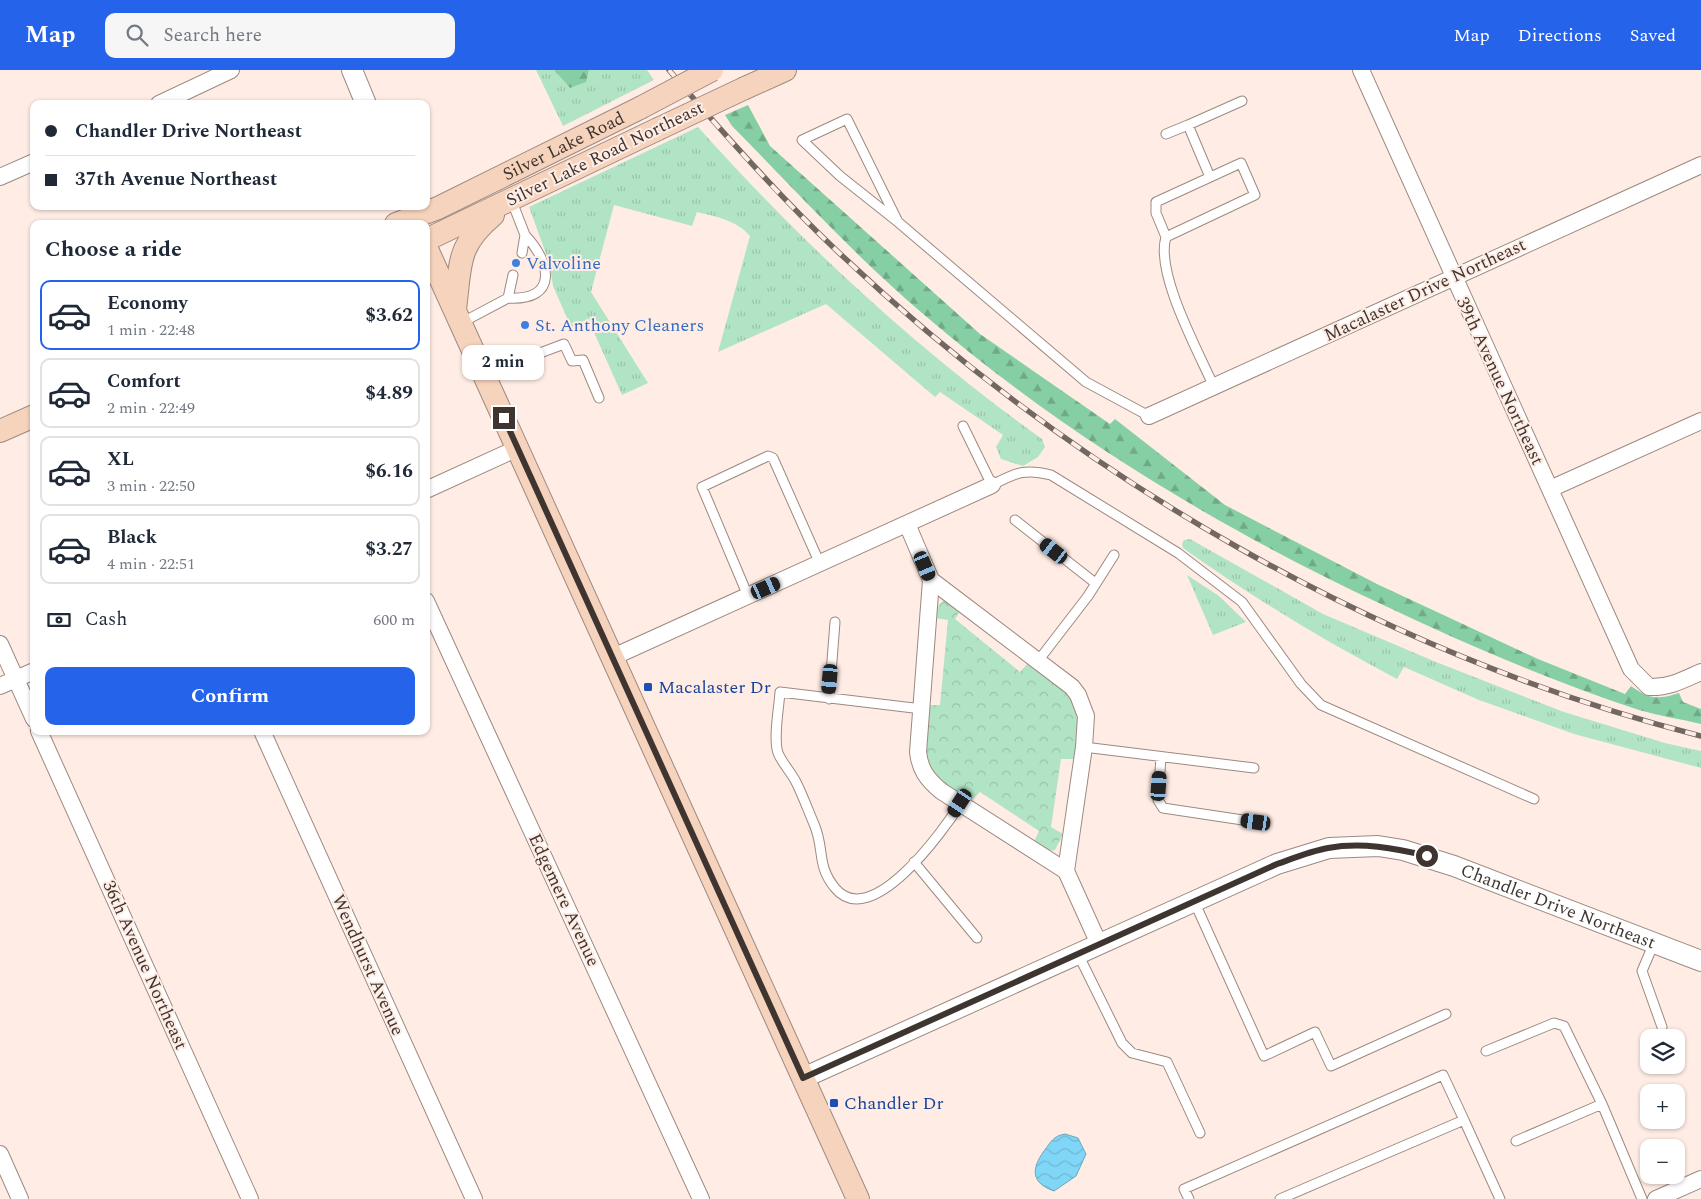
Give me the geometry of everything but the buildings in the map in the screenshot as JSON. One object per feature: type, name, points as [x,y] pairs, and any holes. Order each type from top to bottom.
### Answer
[{"type":"main road","name":"Silver Lake Road","points":[[408,218],[438,208],[640,108],[712,70]]},
{"type":"main road","name":"Silver Lake Road Northeast","points":[[430,238],[785,70]]},
{"type":"main road","points":[[458,316],[460,269],[466,243],[475,230],[511,199]]},
{"type":"main road","points":[[430,256],[858,1199]]},
{"type":"main road","points":[[0,431],[30,418]]},
{"type":"street","points":[[167,100],[231,70]]},
{"type":"street","points":[[352,70],[364,100]]},
{"type":"street","name":"39th Avenue Northeast","points":[[1360,70],[1631,669],[1649,687],[1672,684],[1701,672]]},
{"type":"street","points":[[0,177],[30,164]]},
{"type":"street","name":"Macalaster Drive Northeast","points":[[1148,416],[1452,276],[1701,165]]},
{"type":"street","points":[[1550,489],[1701,421]]},
{"type":"street","points":[[430,488],[518,448]]},
{"type":"street","points":[[613,657],[992,486]]},
{"type":"street","points":[[907,524],[931,580],[918,752],[920,765],[927,778],[960,803],[1066,871]]},
{"type":"street","points":[[931,580],[1072,687],[1078,695],[1086,716],[1084,747],[1066,871],[1099,944]]},
{"type":"street","name":"Edgemere Avenue","points":[[430,610],[701,1199]]},
{"type":"street","points":[[0,644],[30,710]]},
{"type":"street","points":[[0,686],[30,673]]},
{"type":"street","name":"36th Avenue Northeast","points":[[41,735],[250,1199]]},
{"type":"street","name":"Wendhurst Avenue","points":[[264,735],[474,1199]]},
{"type":"street","name":"Chandler Drive Northeast","points":[[803,1078],[1277,864],[1328,848],[1378,846],[1427,856],[1701,961]]},
{"type":"street","points":[[0,1154],[20,1199]]},
{"type":"street","points":[[1656,1199],[1701,1179]]},
{"type":"lane","points":[[1166,134],[1242,101]]},
{"type":"lane","points":[[898,222],[847,119],[802,140],[840,176],[898,222],[1086,382],[1148,416]]},
{"type":"lane","points":[[1188,125],[1210,177]]},
{"type":"lane","points":[[1166,237],[1255,195],[1241,163],[1156,202],[1156,213],[1166,237],[1163,245],[1168,282],[1214,387]]},
{"type":"lane","points":[[458,316],[508,298],[517,299],[537,294],[544,286],[546,267],[537,248],[525,236],[511,199]]},
{"type":"lane","points":[[522,253],[525,236]]},
{"type":"lane","points":[[508,298],[513,275]]},
{"type":"lane","points":[[484,374],[564,344],[572,361],[583,360],[599,398]]},
{"type":"lane","points":[[963,426],[992,486],[1021,471],[1033,470],[1051,475],[1076,488],[1178,553],[1242,602],[1302,684],[1321,705],[1534,799]]},
{"type":"lane","points":[[748,596],[702,491],[702,487],[768,456],[773,458],[820,564]]},
{"type":"lane","points":[[1015,520],[1094,582]]},
{"type":"lane","points":[[1038,661],[1088,596],[1094,582],[1114,555]]},
{"type":"lane","points":[[829,699],[835,622]]},
{"type":"lane","points":[[922,708],[780,692],[778,753],[796,782],[821,840],[821,864],[836,890],[846,897],[865,899],[873,897],[899,878],[914,862],[948,824],[960,803]]},
{"type":"lane","points":[[1084,747],[1254,768]]},
{"type":"lane","points":[[1161,756],[1158,800],[1163,808],[1256,822]]},
{"type":"lane","points":[[914,862],[977,938]]},
{"type":"lane","points":[[1194,901],[1264,1056],[1315,1032],[1331,1066],[1446,1014]]},
{"type":"lane","points":[[1654,943],[1642,971],[1662,1027]]},
{"type":"lane","points":[[1078,953],[1122,1044],[1132,1054],[1167,1062],[1200,1133]]},
{"type":"lane","points":[[1486,1051],[1554,1023],[1564,1026],[1602,1104],[1642,1199]]},
{"type":"lane","points":[[1189,1199],[1184,1189],[1443,1075],[1500,1199]]},
{"type":"lane","points":[[1516,1141],[1602,1104]]},
{"type":"lane","points":[[1280,1199],[1464,1120]]},
{"type":"green space","points":[[536,70],[554,70],[570,88],[585,82],[589,70],[647,70],[654,80],[563,126]]},
{"type":"green space","points":[[554,70],[589,70],[586,82],[570,88]]},
{"type":"green space","points":[[748,105],[770,146],[980,334],[1110,424],[1115,419],[1225,505],[1377,584],[1538,659],[1625,694],[1631,686],[1643,694],[1654,697],[1665,697],[1679,693],[1683,702],[1701,709],[1701,724],[1647,712],[1606,699],[1508,661],[1381,604],[1260,543],[1142,474],[1085,437],[975,357],[897,291],[825,222],[732,126],[725,115]]},
{"type":"green space","points":[[698,127],[778,212],[861,292],[949,368],[1042,439],[1045,447],[1038,457],[1023,466],[1001,459],[996,447],[1003,435],[940,392],[935,397],[826,304],[718,352],[750,236],[739,226],[697,212],[692,226],[614,205],[591,292],[648,383],[622,395],[588,319],[571,327],[553,286],[549,262],[529,207]]},
{"type":"green space","points":[[1190,539],[1323,614],[1436,662],[1564,712],[1665,743],[1701,751],[1701,768],[1574,734],[1479,700],[1404,667],[1397,679],[1342,649],[1235,584],[1183,548],[1184,540]]},
{"type":"green space","points":[[1187,575],[1219,596],[1246,622],[1213,635]]},
{"type":"green space","points":[[945,600],[961,609],[955,619],[1020,672],[1029,662],[1057,684],[1072,701],[1076,711],[1077,739],[1074,759],[1061,759],[1051,827],[1063,834],[1055,850],[1047,851],[1033,844],[1039,831],[980,792],[970,802],[941,780],[928,763],[926,741],[928,705],[940,705],[948,620],[935,618],[935,615],[936,610]]},
{"type":"water","points":[[1065,1134],[1078,1138],[1086,1154],[1076,1176],[1054,1191],[1046,1188],[1037,1180],[1035,1169],[1051,1142],[1058,1136]]},
{"type":"railway","points":[[669,70],[750,162],[835,249],[928,332],[1026,410],[1130,482],[1238,547],[1349,606],[1464,657],[1581,701],[1701,736]]},
{"type":"place","name":"Valvoline","points":[[516,263]]},
{"type":"place","name":"St. Anthony Cleaners","points":[[525,325]]},
{"type":"place","name":"Macalaster Dr","points":[[648,687]]},
{"type":"place","name":"Chandler Dr","points":[[834,1103]]},
{"type":"route","points":[[504,418],[803,1078],[1277,864],[1328,848],[1341,847],[1378,846],[1427,856]]}]
